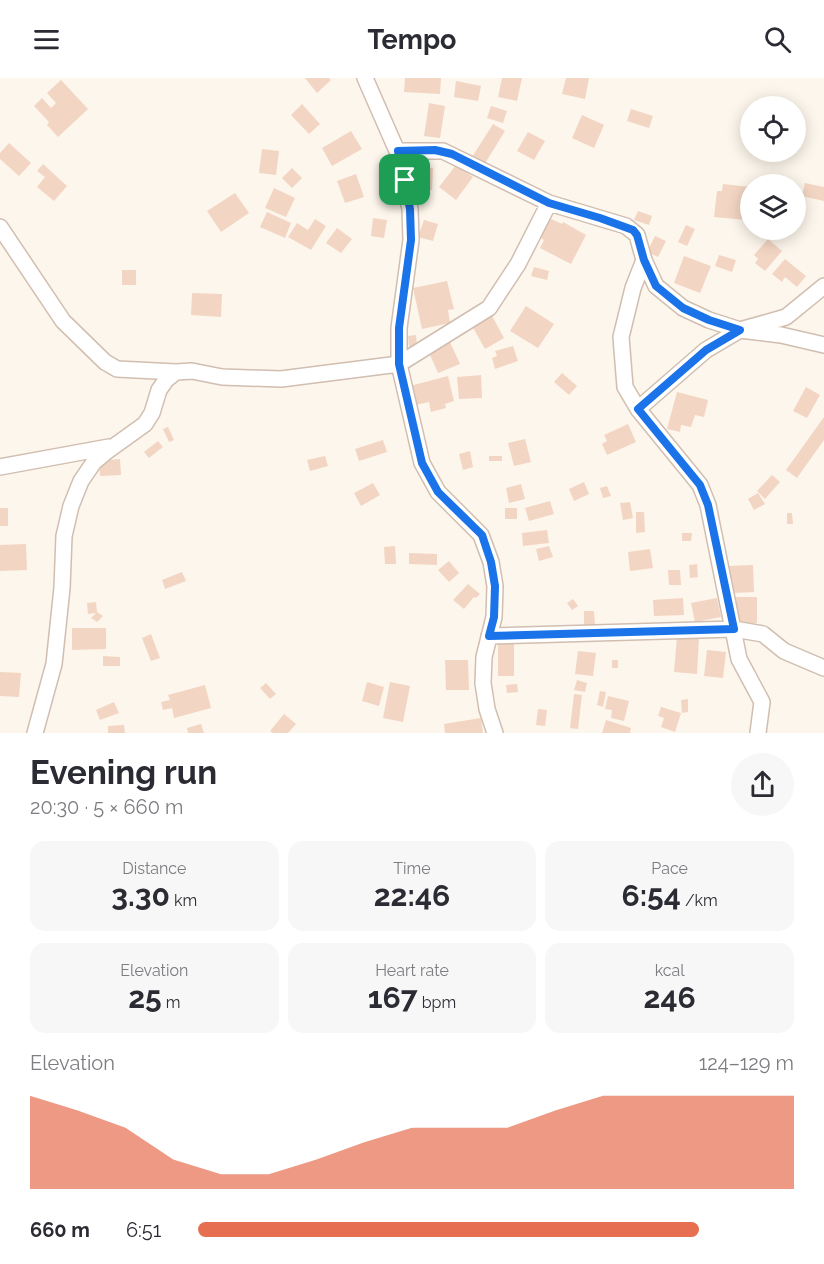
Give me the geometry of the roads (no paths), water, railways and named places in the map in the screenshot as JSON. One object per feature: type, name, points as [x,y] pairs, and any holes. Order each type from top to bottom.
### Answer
[{"type":"street","points":[[365,78],[398,151],[410,209],[411,240],[399,328],[399,364],[422,463],[438,492],[482,535],[491,562],[495,586],[494,617],[484,657],[483,683],[487,709],[495,733]]},
{"type":"street","points":[[398,151],[443,151],[549,203],[633,230],[637,235],[644,260],[656,286],[683,308],[709,320],[740,330],[781,335],[824,345]]},
{"type":"street","points":[[0,227],[63,321],[105,362],[117,369],[176,372],[192,370],[222,377],[281,379],[399,364],[489,308],[518,264],[549,203]]},
{"type":"street","points":[[644,260],[633,288],[621,337],[625,387],[638,409],[700,485],[708,505],[739,659],[762,702],[758,733]]},
{"type":"street","points":[[638,409],[706,350],[740,330],[786,317],[824,286]]},
{"type":"street","points":[[35,733],[54,664],[62,588],[64,536],[71,506],[81,481],[94,462],[145,424],[152,413],[159,390],[176,372]]},
{"type":"street","points":[[0,467],[116,446]]},
{"type":"street","points":[[489,636],[734,629],[763,634],[784,651],[824,668]]}]
